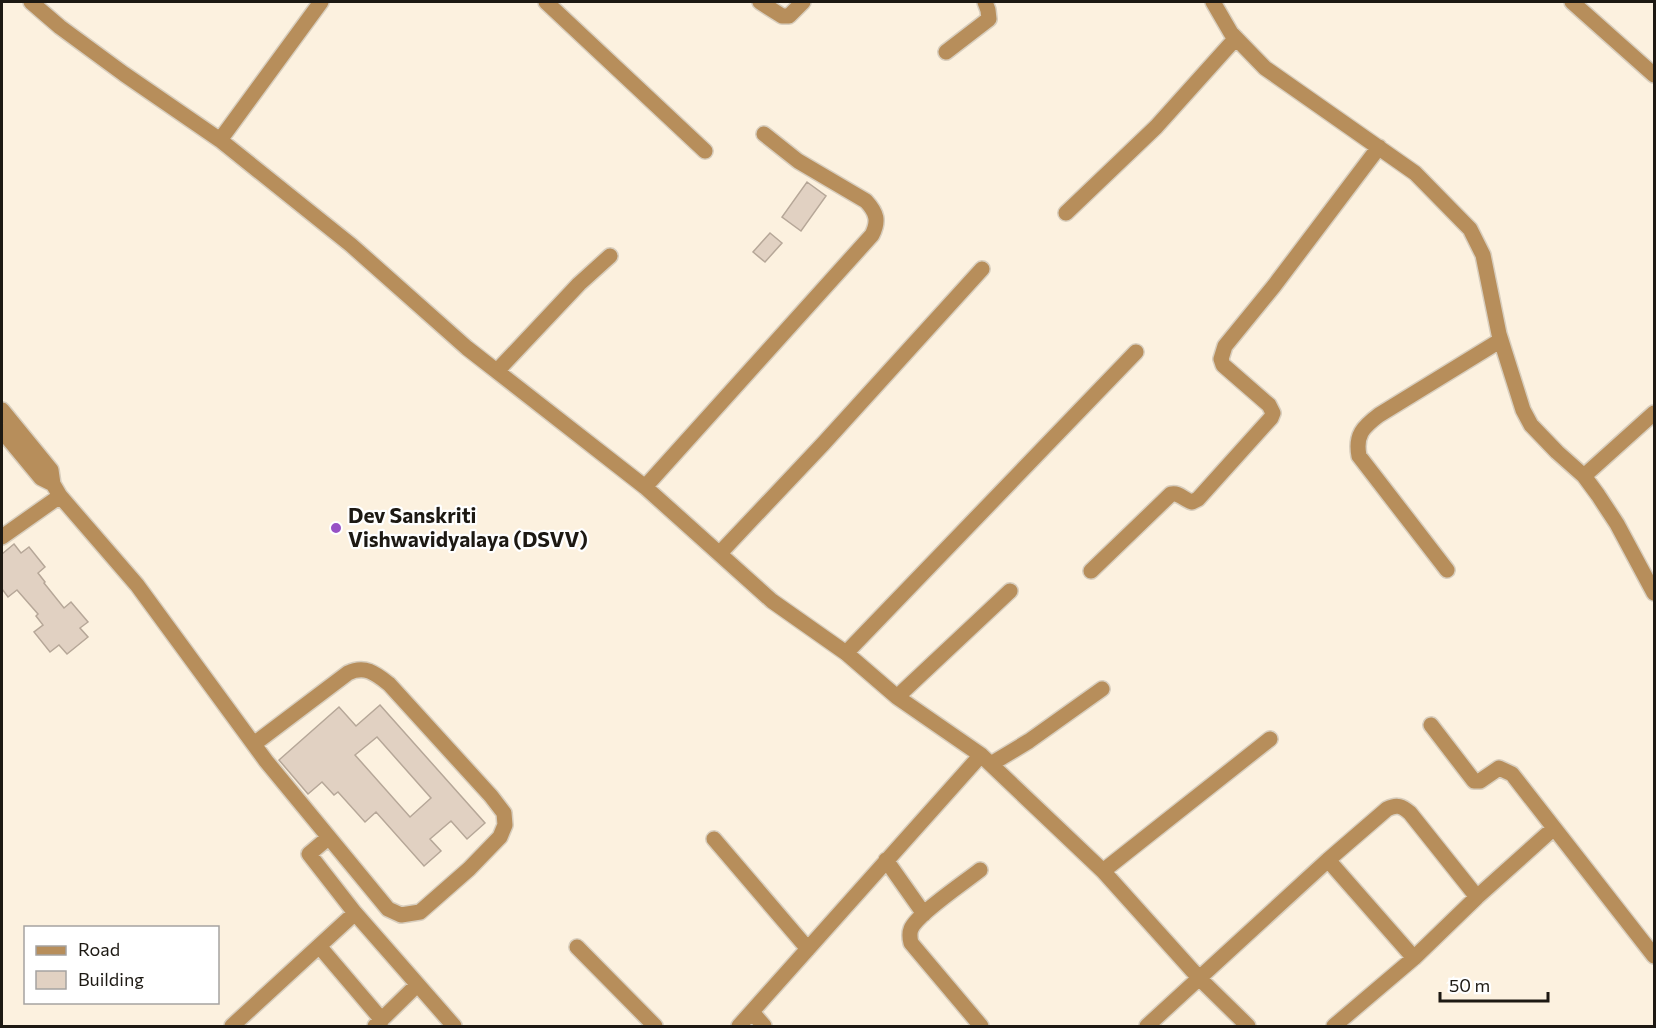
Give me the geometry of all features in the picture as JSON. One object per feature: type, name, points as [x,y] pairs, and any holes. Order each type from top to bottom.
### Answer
[{"type":"street","points":[[31,2],[60,27],[124,74],[220,140],[351,245],[467,348],[645,487],[772,602],[846,653],[897,698],[986,760],[1103,871],[1200,979],[1248,1026]]},
{"type":"street","points":[[220,140],[320,2]]},
{"type":"street","points":[[546,2],[705,151]]},
{"type":"street","points":[[760,2],[782,16],[789,16],[803,2]]},
{"type":"street","points":[[945,52],[989,19],[985,2]]},
{"type":"street","points":[[1213,2],[1236,38],[1265,68],[1415,173],[1470,229],[1484,255],[1501,340],[1518,395],[1531,425],[1584,476],[1617,524],[1654,593]]},
{"type":"street","points":[[1572,2],[1654,75]]},
{"type":"street","points":[[1066,213],[1156,127],[1236,38]]},
{"type":"street","points":[[645,487],[872,236],[877,226],[878,218],[874,209],[866,201],[798,161],[764,134]]},
{"type":"street","points":[[1091,571],[1171,494],[1179,494],[1186,501],[1192,502],[1198,499],[1271,418],[1272,408],[1223,365],[1222,353],[1225,346],[1274,286],[1378,147]]},
{"type":"street","points":[[497,371],[579,284],[610,256]]},
{"type":"street","points":[[720,553],[982,269]]},
{"type":"street","points":[[1447,570],[1359,456],[1357,444],[1359,434],[1364,426],[1379,415],[1501,340]]},
{"type":"street","points":[[846,653],[1136,352]]},
{"type":"street","points":[[2,410],[51,470],[57,490]]},
{"type":"street","points":[[1584,476],[1654,413]]},
{"type":"street","points":[[2,431],[41,478],[57,490],[136,585],[254,744],[328,838],[388,909],[401,915],[420,912],[469,869],[500,837],[506,825],[504,813],[491,796],[389,684],[374,672],[365,669],[356,669],[348,673],[254,744]]},
{"type":"street","points":[[2,537],[57,490]]},
{"type":"street","points":[[897,698],[1010,591]]},
{"type":"street","points":[[739,1026],[886,860],[986,760],[1029,741],[1102,689]]},
{"type":"street","points":[[1431,725],[1474,781],[1480,781],[1499,768],[1512,774],[1654,957]]},
{"type":"street","points":[[1103,871],[1270,739]]},
{"type":"street","points":[[1147,1026],[1328,860],[1387,809],[1395,805],[1403,807],[1410,813],[1477,897]]},
{"type":"street","points":[[1334,1026],[1414,958],[1477,897],[1554,828]]},
{"type":"street","points":[[328,838],[309,854],[355,913],[454,1026]]},
{"type":"street","points":[[714,839],[808,949]]},
{"type":"street","points":[[886,860],[924,914]]},
{"type":"street","points":[[1328,860],[1414,958]]},
{"type":"street","points":[[980,870],[924,914],[911,928],[911,943],[981,1026]]},
{"type":"street","points":[[232,1026],[355,913]]},
{"type":"street","points":[[319,946],[379,1023],[417,985]]},
{"type":"street","points":[[577,947],[655,1026]]},
{"type":"street","points":[[752,1012],[764,1026]]},
{"type":"building","points":[[807,182],[826,196],[801,231],[782,217]]},
{"type":"building","points":[[770,233],[782,243],[765,262],[753,252]]},
{"type":"building","points":[[14,544],[21,553],[29,547],[45,567],[38,573],[44,583],[64,608],[71,602],[88,622],[80,628],[88,637],[67,654],[59,645],[50,652],[34,632],[43,625],[36,616],[38,614],[17,590],[8,597],[2,589],[2,554]]},
{"type":"building","points":[[380,705],[485,823],[467,839],[451,821],[430,839],[441,851],[424,866],[376,812],[365,822],[338,792],[334,795],[322,782],[308,794],[279,760],[339,707],[356,726]],"holes":[[[377,737],[431,798],[410,817],[355,755]]]},
{"type":"place","name":"Dev Sanskriti Vishwavidyalaya (DSVV)","points":[[336,528]]}]
